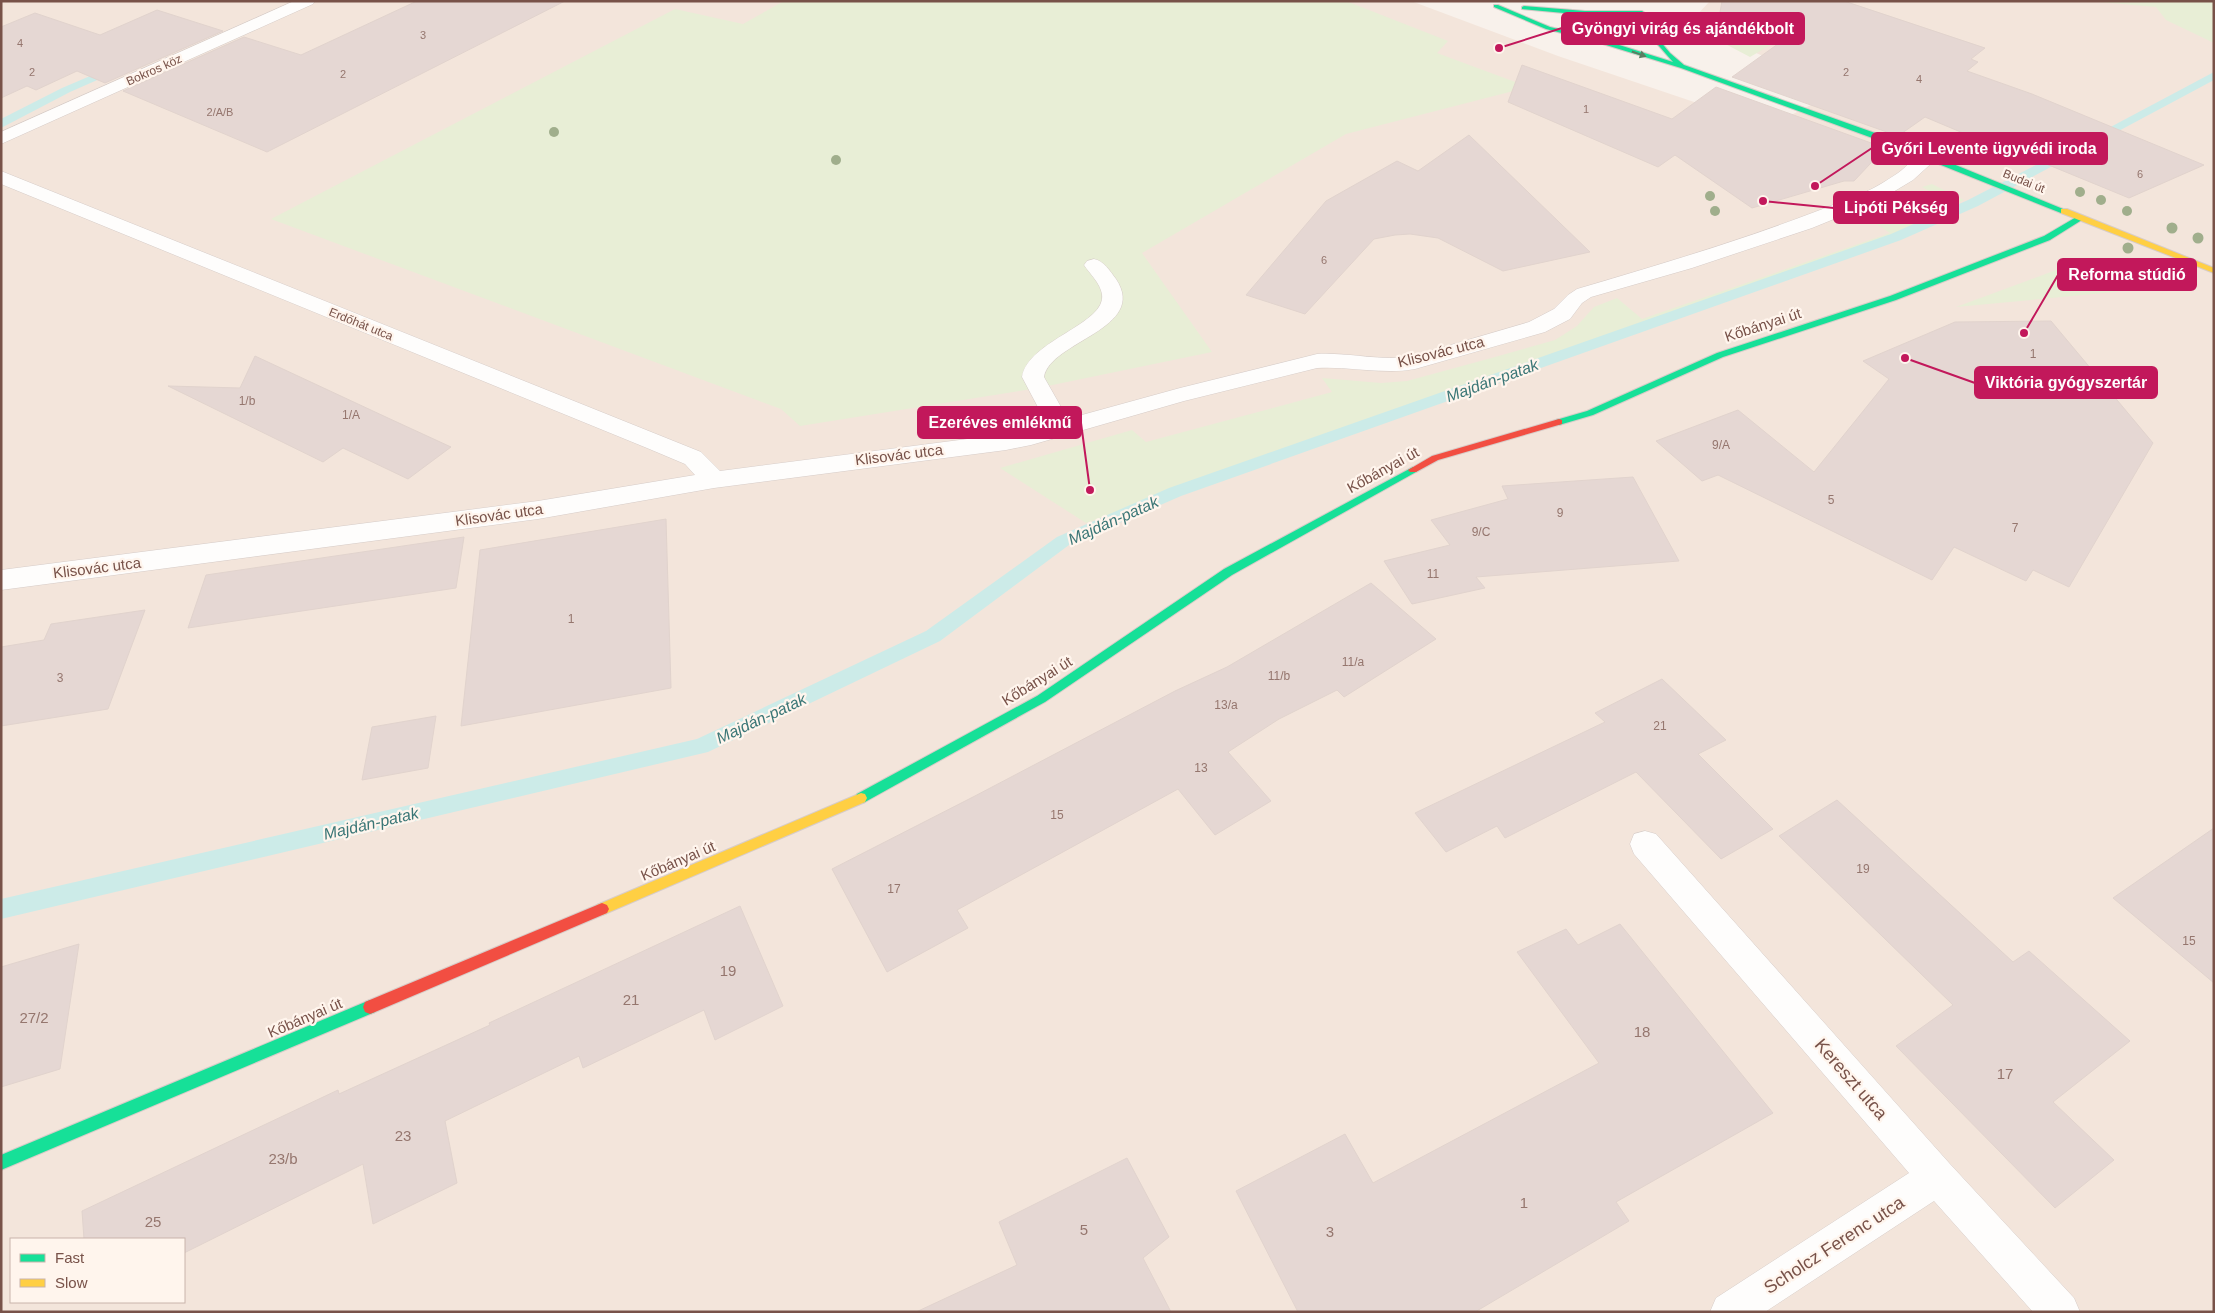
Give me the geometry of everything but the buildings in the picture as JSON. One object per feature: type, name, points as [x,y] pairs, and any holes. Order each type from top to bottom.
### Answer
[{"type":"street","name":"Bokros köz","points":[[1,139],[307,1]]},
{"type":"street","points":[[1484,1],[1548,28],[1596,39],[1627,35],[1647,29]]},
{"type":"street","points":[[1642,14],[1652,1]]},
{"type":"street","points":[[1496,6],[1616,17],[1647,29]]},
{"type":"street","points":[[1596,14],[1642,14]]},
{"type":"street","points":[[1642,14],[1647,29],[1668,54],[1683,67]]},
{"type":"street","name":"Budai út","points":[[1596,39],[1683,67],[1928,156],[2214,271]]},
{"type":"street","name":"Klisovác utca","points":[[1,580],[538,510],[714,480],[1006,442],[1031,437],[1298,365],[1334,360],[1400,365],[1537,327],[1562,314],[1575,299],[1584,293],[1684,264],[1805,224],[1871,197],[1906,176],[1928,156]]},
{"type":"street","name":"Erdőhát utca","points":[[1,176],[693,458],[714,480]]},
{"type":"street","name":"Kőbányai út","points":[[1,1163],[784,832],[871,793],[1041,699],[1228,572],[1435,458],[1590,413],[1720,355],[1893,298],[2047,238],[2081,218]]},
{"type":"street","points":[[1061,428],[1033,377],[1033,371],[1038,362],[1046,355],[1102,318],[1110,308],[1113,298],[1110,288],[1094,265]]},
{"type":"street","name":"Kereszt utca","points":[[1645,844],[1937,1177],[2060,1312]]},
{"type":"street","name":"Scholcz Ferenc utca","points":[[1730,1312],[1937,1177]]},
{"type":"shaded area","points":[[1,1],[1411,1],[1558,56],[1768,127],[1840,90],[1713,34],[1695,17],[1710,1],[2214,1],[2214,1312],[1,1312]]},
{"type":"green space","points":[[784,1],[1346,1],[1448,41],[1437,53],[1529,87],[1346,134],[1142,253],[1212,352],[1038,388],[800,426],[781,409],[271,219],[675,9],[743,24]]},
{"type":"green space","points":[[2088,1],[2214,1],[2214,43],[2166,20],[2156,7]]},
{"type":"green space","points":[[1699,18],[1781,39],[1750,57],[1714,38]]},
{"type":"green space","points":[[1932,184],[1964,200],[1931,219],[1894,234],[1086,523],[1000,468],[1132,430],[1146,442],[1332,392],[1322,378],[1381,383],[1407,381],[1495,357],[1555,340],[1577,326],[1594,307],[1617,298],[1642,319],[1890,233],[1864,216],[1887,206],[1904,215],[1939,196],[1922,187]]},
{"type":"green space","points":[[2094,256],[2153,282],[2115,292],[1956,307]]},
{"type":"waterway","points":[[1,124],[66,90],[116,68]]},
{"type":"waterway","name":"Majdán-patak","points":[[2094,139],[2214,75]]},
{"type":"waterway","name":"Majdán-patak","points":[[1,909],[701,746],[933,636],[1063,541],[1175,492],[1896,237],[1973,203],[2069,152]]},
{"type":"traffic: fast","points":[[1496,6],[1548,28],[1595,39],[1683,67],[1889,141],[2064,211]]},
{"type":"traffic: fast","points":[[1524,8],[1585,13],[1642,13]]},
{"type":"traffic: fast","points":[[1615,17],[1647,29],[1668,54],[1681,65]]},
{"type":"traffic: fast","points":[[1559,422],[1590,413],[1720,355],[1893,298],[2047,238],[2081,218]]},
{"type":"traffic: fast","points":[[861,798],[1041,699],[1228,572],[1413,470]]},
{"type":"traffic: fast","points":[[1,1163],[370,1007]]},
{"type":"traffic: slow","points":[[2064,211],[2214,271]]},
{"type":"traffic: slow","points":[[602,909],[861,798]]},
{"type":"traffic: jam","points":[[1413,470],[1435,458],[1559,422]]},
{"type":"traffic: jam","points":[[370,1007],[602,909]]},
{"type":"place","name":"Gyöngyi virág és ajándékbolt","points":[[1499,48]]},
{"type":"place","name":"Győri Levente ügyvédi iroda","points":[[1815,186]]},
{"type":"place","name":"Lipóti Pékség","points":[[1763,201]]},
{"type":"place","name":"Reforma stúdió","points":[[2024,333]]},
{"type":"place","name":"Viktória gyógyszertár","points":[[1905,358]]},
{"type":"place","name":"Ezeréves emlékmű","points":[[1090,490]]}]
